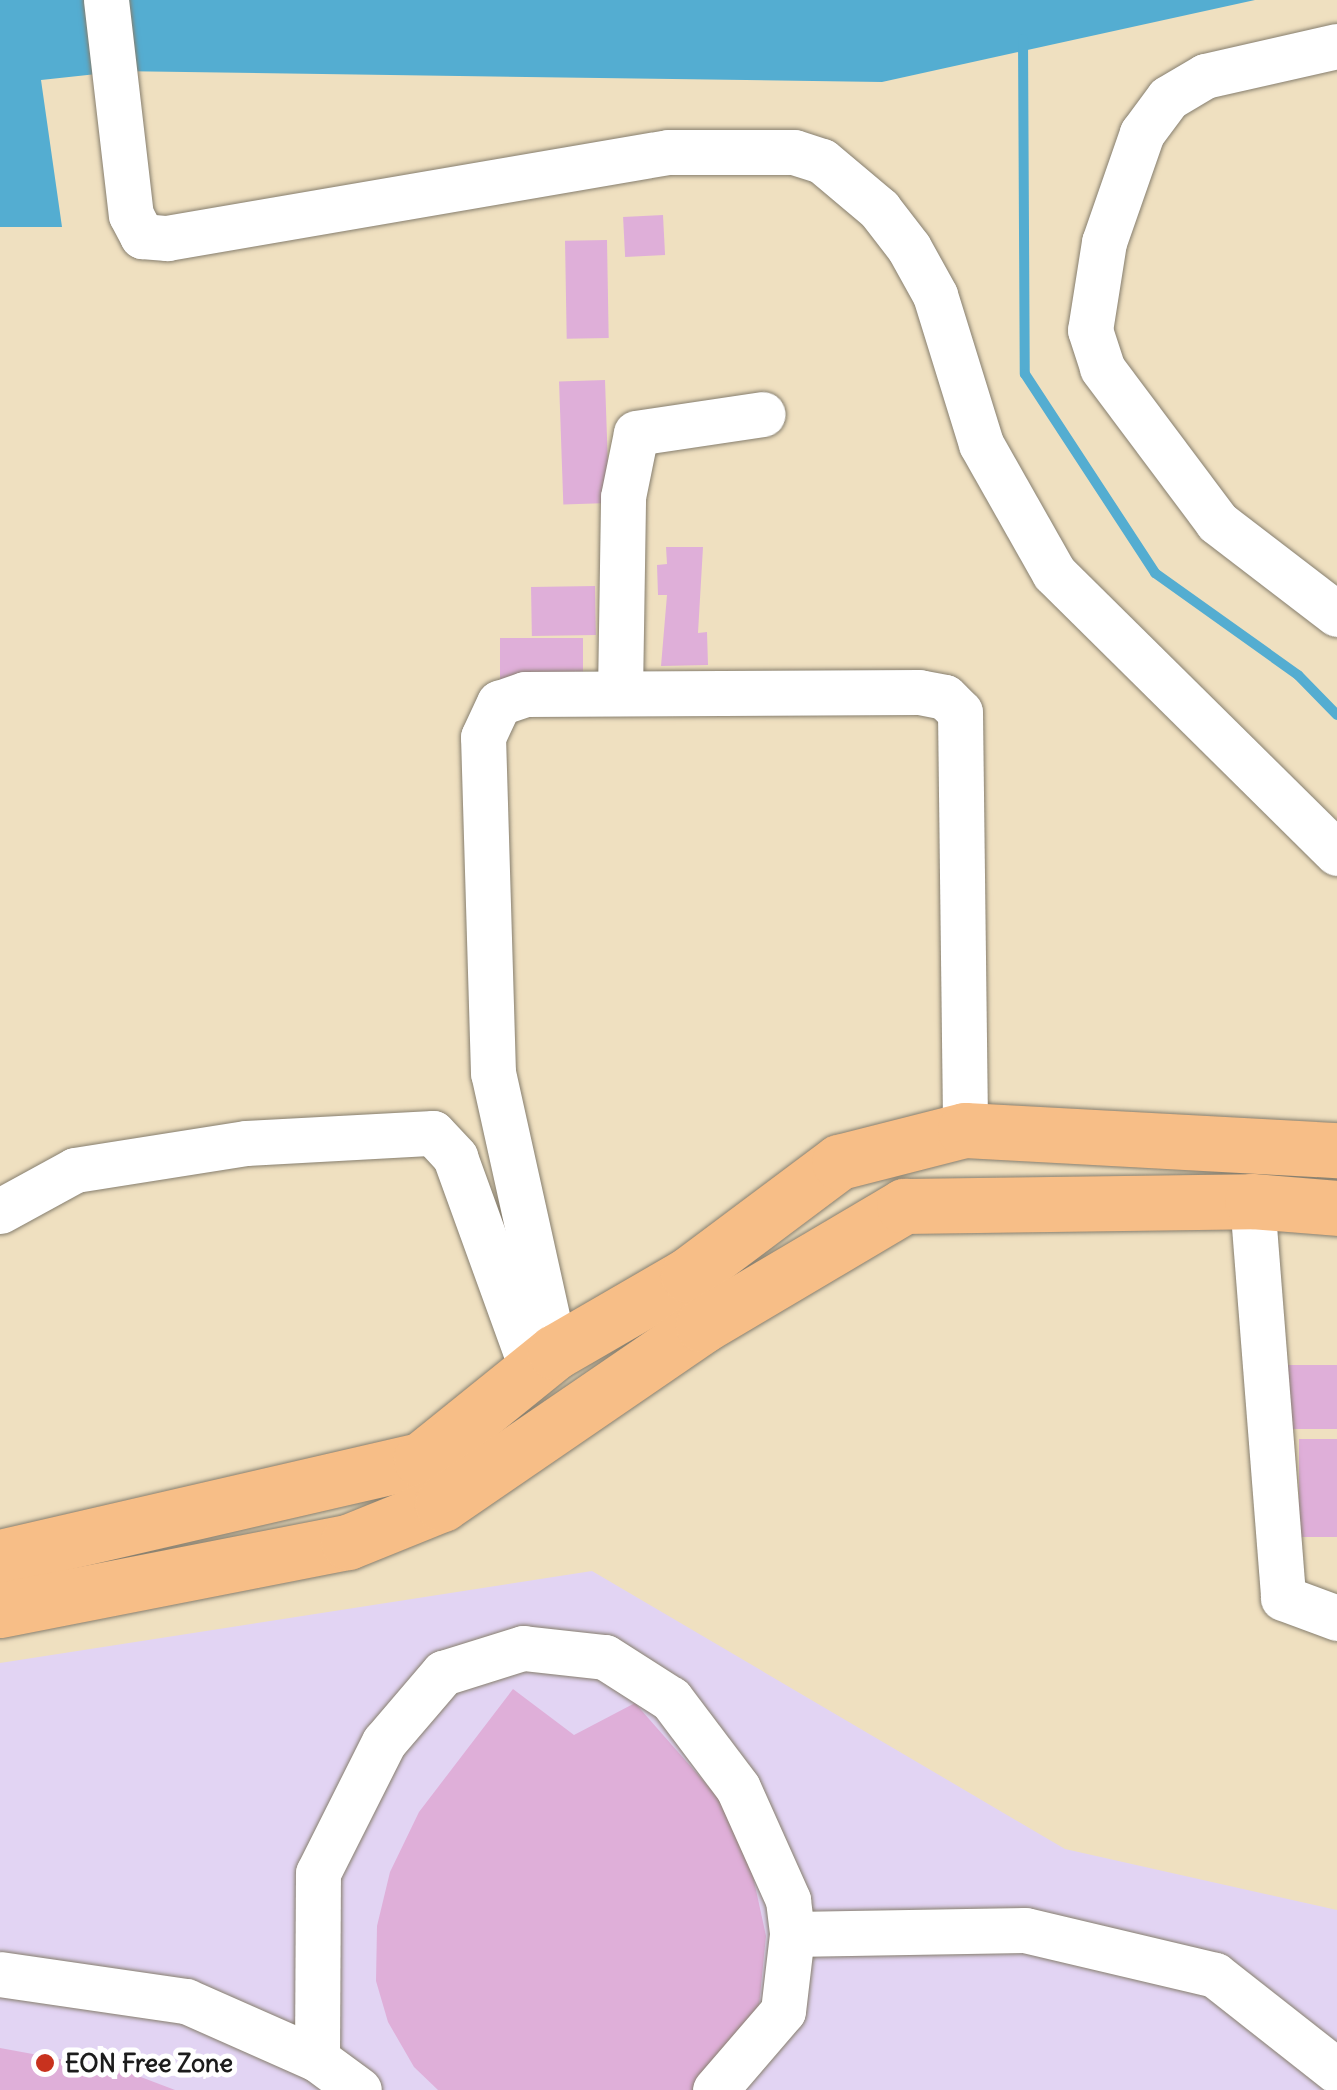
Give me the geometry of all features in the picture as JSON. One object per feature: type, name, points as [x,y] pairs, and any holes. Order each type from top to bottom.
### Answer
[{"type":"main road","points":[[0,1557],[422,1460],[544,1361],[688,1274],[839,1162],[965,1130],[1337,1150]]},
{"type":"main road","points":[[0,1610],[348,1542],[442,1504],[704,1325],[904,1206],[1252,1201],[1337,1208]]},
{"type":"street","points":[[106,0],[131,215],[142,236],[167,238],[668,152],[794,152],[822,162],[879,209],[909,248],[935,295],[980,444],[1054,573],[1337,854]]},
{"type":"street","points":[[1337,46],[1205,76],[1168,98],[1142,134],[1104,242],[1090,330],[1102,368],[1217,522],[1337,614]]},
{"type":"street","points":[[620,693],[622,498],[636,433],[763,414]]},
{"type":"street","points":[[544,1361],[493,1073],[483,737],[499,703],[525,694],[918,692],[944,697],[960,712],[965,1130]]},
{"type":"street","points":[[0,1211],[75,1170],[246,1144],[433,1132],[455,1157],[544,1361]]},
{"type":"street","points":[[1252,1201],[1283,1598],[1337,1618]]},
{"type":"street","points":[[317,2059],[318,1873],[384,1742],[443,1673],[523,1648],[605,1657],[670,1699],[738,1788],[788,1900],[792,1934],[783,2011],[715,2090]]},
{"type":"street","points":[[792,1934],[1025,1930],[1216,1976],[1337,2071]]},
{"type":"street","points":[[0,1974],[186,2001],[317,2059],[359,2090]]},
{"type":"shaded area","name":"EON Free Zone","points":[[592,1571],[1065,1849],[1337,1910],[1337,2090],[0,2090],[0,1663]]},
{"type":"water","points":[[0,0],[97,0],[106,73],[41,80],[62,227],[0,227]]},
{"type":"water","points":[[108,0],[1255,0],[882,82],[115,71]]},
{"type":"building","points":[[663,215],[665,255],[625,257],[623,217]]},
{"type":"building","points":[[607,240],[609,338],[567,339],[565,241]]},
{"type":"building","points":[[605,380],[609,503],[563,505],[559,382]]},
{"type":"building","points":[[666,547],[703,547],[698,633],[707,632],[708,665],[661,666],[667,595],[658,595],[657,565],[667,564]]},
{"type":"building","points":[[595,586],[596,635],[532,636],[531,587]]},
{"type":"building","points":[[500,638],[583,638],[583,680],[500,680]]},
{"type":"building","points":[[1288,1365],[1337,1365],[1337,1429],[1288,1429]]},
{"type":"building","points":[[1299,1439],[1337,1439],[1337,1537],[1299,1537]]},
{"type":"building","points":[[513,1689],[574,1735],[635,1703],[722,1802],[751,1867],[766,1936],[759,2006],[701,2090],[438,2090],[414,2067],[388,2022],[376,1981],[377,1926],[390,1872],[419,1812]]},
{"type":"building","name":"EON Free Zone","points":[[0,2048],[125,2071],[175,2090],[0,2090]]},
{"type":"waterway","points":[[1023,39],[1025,374],[1155,573],[1298,675],[1337,715]]},
{"type":"place","name":"EON Free Zone","points":[[45,2063]]}]
